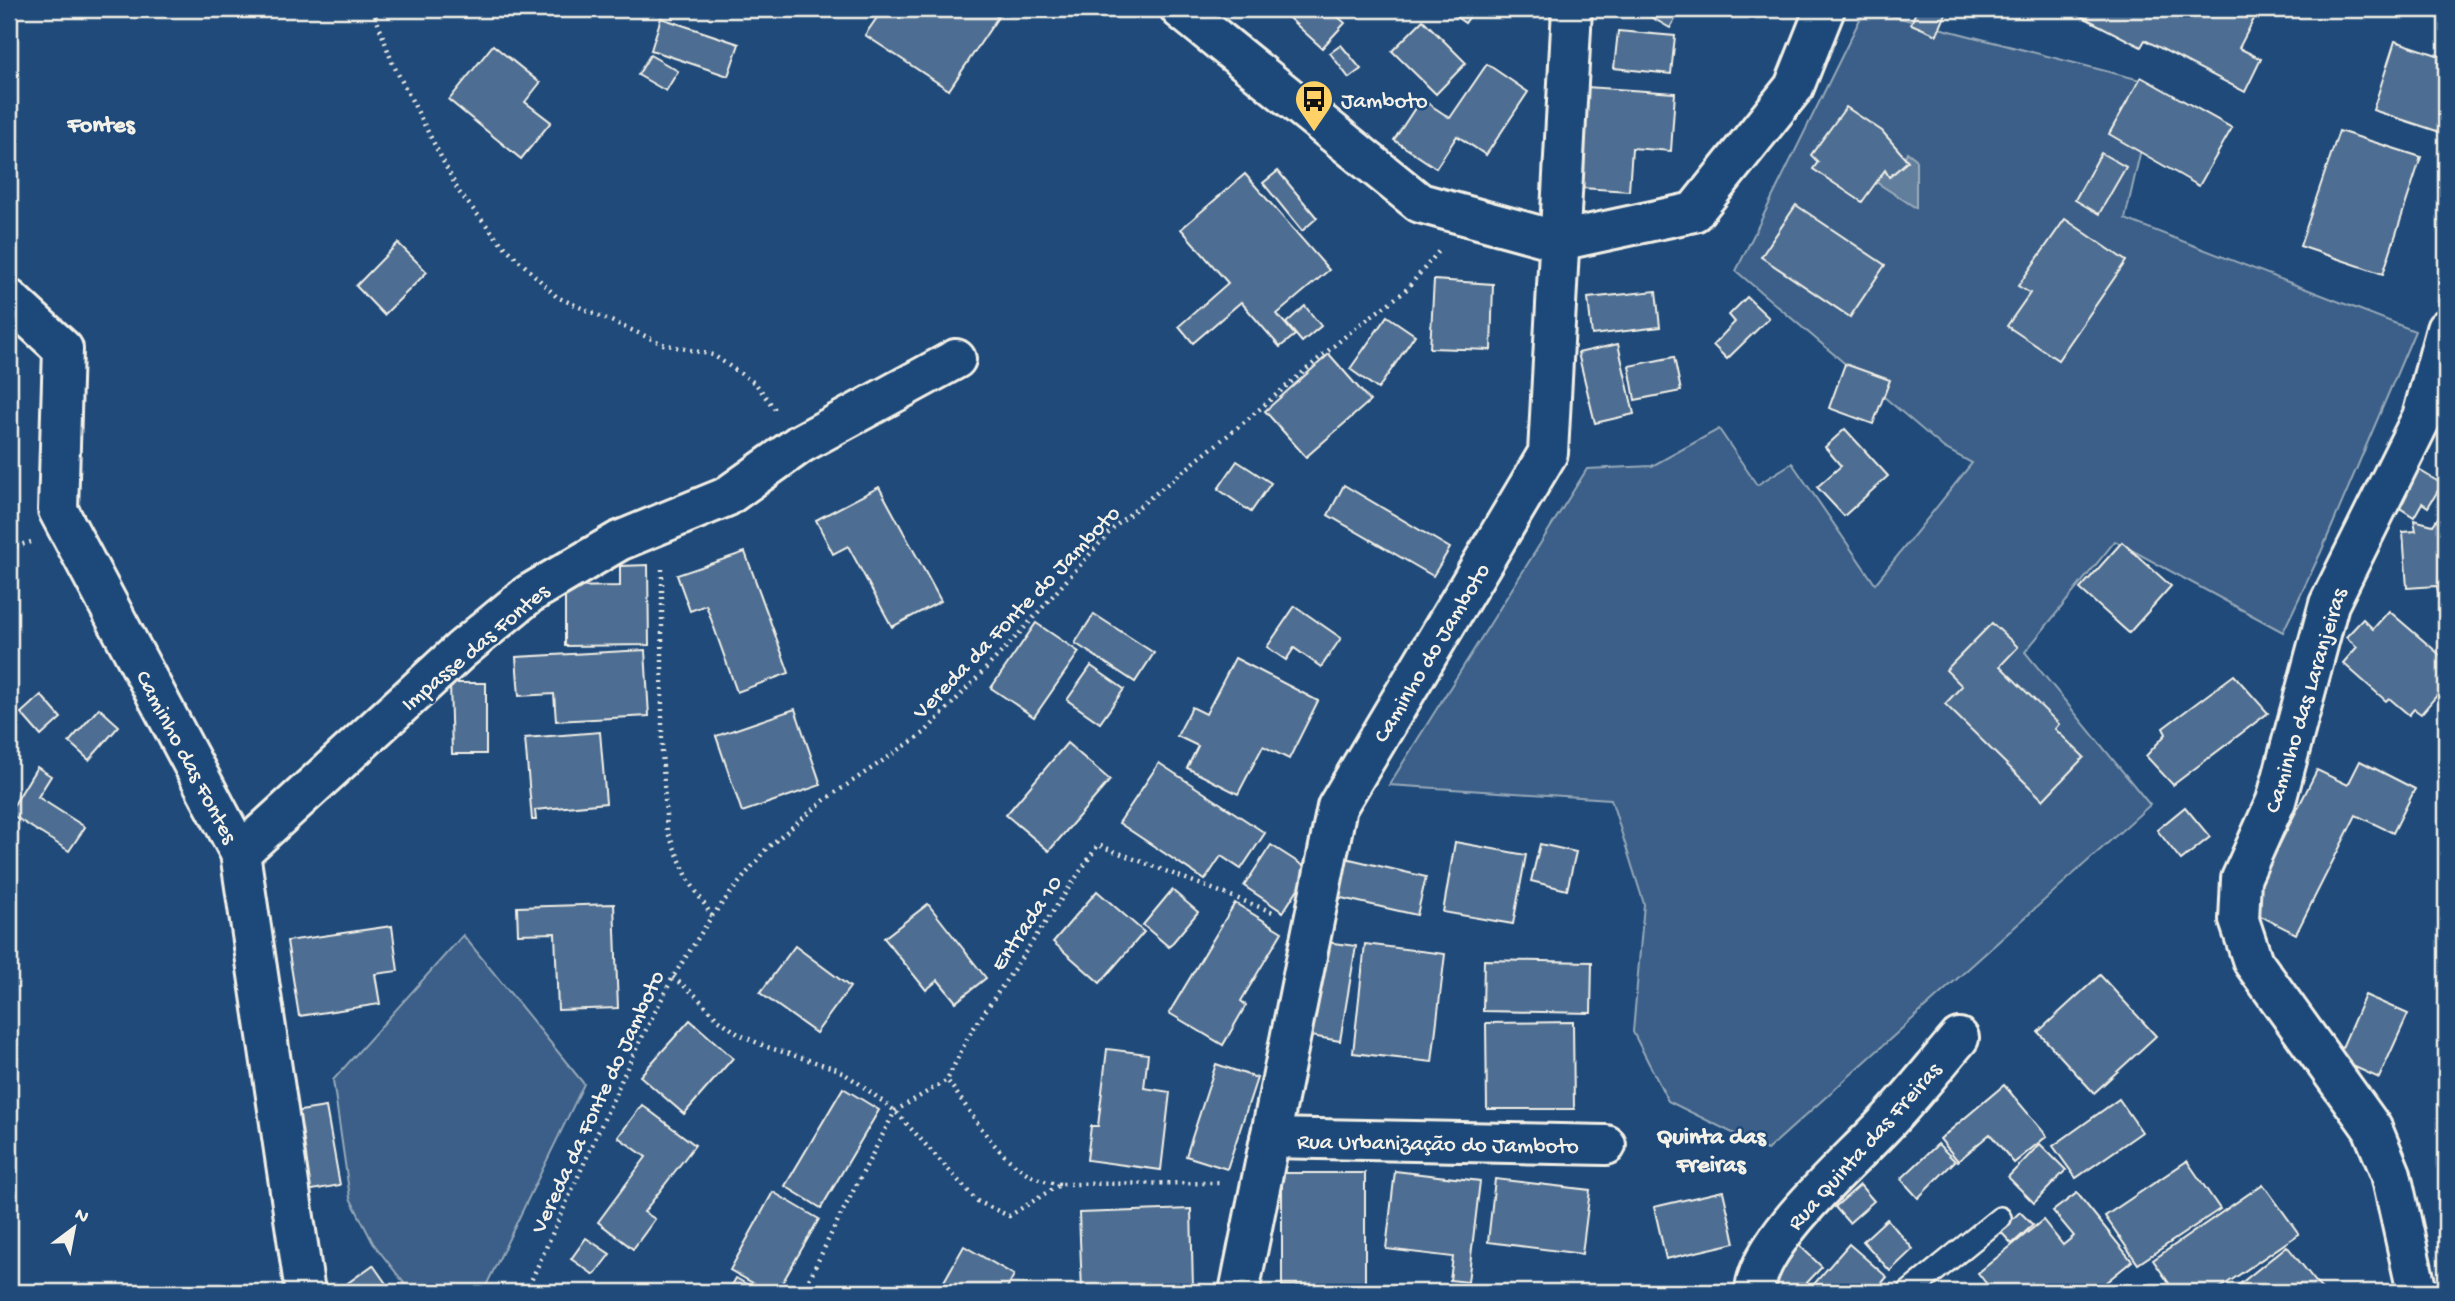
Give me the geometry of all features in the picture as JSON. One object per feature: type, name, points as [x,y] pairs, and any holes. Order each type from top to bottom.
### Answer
[{"type":"street","points":[[1180,9],[1420,203],[1559,241],[1693,212],[1794,87],[1825,9]]},
{"type":"street","name":"Caminho do Jamboto","points":[[1239,1292],[1337,807],[1548,453],[1572,9]]},
{"type":"street","name":"Caminho das Fontes","points":[[9,299],[63,349],[58,510],[240,853],[305,1292]]},
{"type":"street","name":"Caminho das Laranjeiras","points":[[2417,1292],[2391,1174],[2372,1128],[2253,962],[2239,920],[2241,879],[2276,800],[2329,604],[2422,417],[2446,329]]},
{"type":"street","name":"Impasse das Fontes","points":[[240,853],[461,650],[529,594],[619,541],[726,497],[800,444],[956,359]]},
{"type":"street","name":"Rua Quinta das Freiras","points":[[1755,1292],[1755,1280],[1787,1225],[1886,1123],[1959,1038]]},
{"type":"street","name":"Rua Urbanização do Jamboto","points":[[1270,1139],[1606,1145]]},
{"type":"lane","points":[[1909,1292],[2000,1218]]},
{"type":"path","points":[[373,9],[392,62],[459,192],[501,243],[557,297],[663,344],[713,355],[756,384],[800,444]]},
{"type":"path","name":"Vereda da Fonte do Jamboto","points":[[526,1292],[632,1057],[673,977],[712,916],[766,848],[826,799],[924,733],[1017,636],[1115,526],[1355,328],[1404,292],[1469,216]]},
{"type":"path","points":[[664,524],[660,611],[662,752],[667,831],[688,879],[712,916]]},
{"type":"path","name":"Entrada 10","points":[[947,1080],[969,1035],[1098,845],[1313,928]]},
{"type":"path","points":[[673,977],[737,1034],[767,1047],[837,1069],[895,1111],[977,1201],[1009,1216],[1061,1184]]},
{"type":"path","points":[[803,1292],[895,1111],[947,1080],[996,1148],[1029,1175],[1061,1184],[1261,1184]]},
{"type":"shaded area","points":[[1865,9],[2156,84],[2125,219],[2415,331],[2321,552],[2283,632],[2115,541],[2025,652],[2150,805],[1767,1150],[1668,1101],[1633,1032],[1644,904],[1611,799],[1389,785],[1587,469],[1652,466],[1719,429],[1757,485],[1792,463],[1875,584],[1972,463],[1944,448],[1736,271]]},
{"type":"shaded area","points":[[1907,152],[1916,159],[1916,208],[1876,182],[1885,170],[1890,177],[1907,162]]},
{"type":"shaded area","points":[[463,935],[584,1084],[483,1292],[411,1292],[373,1243],[350,1198],[333,1080]]},
{"type":"building","points":[[883,9],[985,9],[998,17],[949,90],[865,35]]},
{"type":"building","points":[[1279,9],[1329,9],[1345,23],[1322,48]]},
{"type":"building","points":[[1445,9],[1475,9],[1465,23]]},
{"type":"building","points":[[1637,9],[1681,9],[1670,28]]},
{"type":"building","points":[[1917,9],[1948,9],[1937,35],[1911,24]]},
{"type":"building","points":[[2083,9],[2243,9],[2256,15],[2239,48],[2261,59],[2245,92],[2145,40],[2141,47],[2079,15]]},
{"type":"building","points":[[661,18],[739,44],[728,76],[651,50]]},
{"type":"building","points":[[1423,20],[1466,63],[1436,94],[1392,51]]},
{"type":"building","points":[[1618,31],[1675,36],[1671,74],[1614,68]]},
{"type":"building","points":[[2395,41],[2446,58],[2446,134],[2373,110]]},
{"type":"building","points":[[493,45],[540,83],[525,102],[551,122],[521,159],[449,100]]},
{"type":"building","points":[[1341,45],[1361,69],[1349,78],[1330,53]]},
{"type":"building","points":[[650,55],[678,71],[666,91],[638,75]]},
{"type":"building","points":[[1487,64],[1528,92],[1486,155],[1457,136],[1436,168],[1394,140],[1421,99],[1450,118]]},
{"type":"building","points":[[2141,77],[2232,128],[2199,186],[2109,134]]},
{"type":"building","points":[[1571,86],[1675,93],[1671,151],[1632,148],[1629,191],[1565,187]]},
{"type":"building","points":[[1846,107],[1882,131],[1908,161],[1889,177],[1885,170],[1862,202],[1813,169],[1818,162],[1811,155]]},
{"type":"building","points":[[2339,131],[2421,157],[2383,274],[2300,246]]},
{"type":"building","points":[[2101,153],[2126,167],[2099,214],[2075,200]]},
{"type":"building","points":[[1278,171],[1317,218],[1302,231],[1263,183]]},
{"type":"building","points":[[1245,174],[1329,270],[1277,314],[1295,335],[1280,347],[1241,302],[1193,343],[1179,326],[1228,283],[1181,229]]},
{"type":"building","points":[[1796,205],[1885,265],[1850,317],[1761,257]]},
{"type":"building","points":[[2065,219],[2126,261],[2058,360],[2007,326],[2030,293],[2018,286]]},
{"type":"building","points":[[398,243],[427,272],[384,315],[356,286]]},
{"type":"building","points":[[1434,280],[1493,284],[1491,350],[1430,348]]},
{"type":"building","points":[[1656,291],[1660,327],[1592,335],[1588,298]]},
{"type":"building","points":[[1747,297],[1769,318],[1727,359],[1713,345],[1735,322],[1729,315]]},
{"type":"building","points":[[1305,306],[1321,326],[1302,342],[1286,323]]},
{"type":"building","points":[[1387,316],[1415,335],[1378,389],[1350,369]]},
{"type":"building","points":[[1618,344],[1634,414],[1595,423],[1578,353]]},
{"type":"building","points":[[1329,354],[1370,401],[1306,457],[1265,411]]},
{"type":"building","points":[[1674,357],[1681,391],[1635,400],[1629,366]]},
{"type":"building","points":[[1845,364],[1890,380],[1873,424],[1829,408]]},
{"type":"building","points":[[1845,429],[1888,476],[1844,516],[1817,487],[1841,466],[1825,447]]},
{"type":"building","points":[[1237,461],[1271,483],[1251,512],[1218,489]]},
{"type":"building","points":[[2409,464],[2442,484],[2428,507],[2422,503],[2414,517],[2387,500]]},
{"type":"building","points":[[1344,485],[1450,548],[1433,576],[1328,515]]},
{"type":"building","points":[[879,487],[941,601],[892,627],[848,546],[833,554],[816,520]]},
{"type":"building","points":[[2446,506],[2446,609],[2441,610],[2437,586],[2407,588],[2403,532],[2416,531],[2414,520],[2433,525]]},
{"type":"building","points":[[2122,542],[2171,586],[2129,633],[2080,589]]},
{"type":"building","points":[[745,552],[789,673],[737,692],[706,605],[690,611],[677,575]]},
{"type":"building","points":[[648,565],[649,645],[565,646],[565,587],[620,586],[620,566]]},
{"type":"building","points":[[1295,606],[1341,638],[1321,667],[1294,648],[1286,660],[1267,647]]},
{"type":"building","points":[[2389,611],[2446,660],[2446,685],[2421,714],[2414,709],[2409,715],[2389,698],[2386,701],[2343,663],[2357,647],[2346,637],[2363,619],[2373,629]]},
{"type":"building","points":[[1094,614],[1154,653],[1135,682],[1075,643]]},
{"type":"building","points":[[1036,623],[1079,652],[1034,717],[991,688]]},
{"type":"building","points":[[1992,623],[2018,647],[2000,666],[2059,724],[2055,729],[2084,757],[2043,800],[1945,704],[1962,686],[1946,670]]},
{"type":"building","points":[[645,650],[649,716],[556,721],[554,694],[519,696],[516,657]]},
{"type":"building","points":[[1235,658],[1318,701],[1289,759],[1263,746],[1238,794],[1187,768],[1198,746],[1177,736],[1192,707],[1206,714]]},
{"type":"building","points":[[1091,666],[1124,689],[1100,723],[1067,700]]},
{"type":"building","points":[[2234,675],[2268,713],[2173,785],[2146,756],[2166,734],[2163,728]]},
{"type":"building","points":[[450,683],[486,683],[486,754],[452,754]]},
{"type":"building","points":[[41,695],[61,718],[41,736],[21,713]]},
{"type":"building","points":[[99,708],[119,726],[89,760],[69,742]]},
{"type":"building","points":[[795,709],[821,785],[742,812],[716,736]]},
{"type":"building","points":[[600,732],[606,803],[535,810],[536,820],[532,820],[525,738]]},
{"type":"building","points":[[1067,743],[1110,780],[1049,851],[1006,815]]},
{"type":"building","points":[[2360,761],[2415,789],[2393,833],[2356,815],[2296,934],[2247,909],[2317,770],[2348,785]]},
{"type":"building","points":[[1159,763],[1265,833],[1241,869],[1221,856],[1205,880],[1119,823]]},
{"type":"building","points":[[37,767],[51,776],[38,797],[85,827],[69,851],[9,813]]},
{"type":"building","points":[[2185,807],[2210,837],[2181,860],[2157,830]]},
{"type":"building","points":[[1455,842],[1526,855],[1513,924],[1443,912]]},
{"type":"building","points":[[1540,844],[1576,852],[1567,890],[1531,881]]},
{"type":"building","points":[[1271,845],[1310,870],[1283,912],[1244,886]]},
{"type":"building","points":[[1337,856],[1426,877],[1417,915],[1328,895]]},
{"type":"building","points":[[1172,890],[1198,912],[1169,947],[1143,925]]},
{"type":"building","points":[[1097,891],[1144,932],[1100,983],[1053,942]]},
{"type":"building","points":[[1235,903],[1282,932],[1241,1001],[1246,1005],[1223,1045],[1169,1013]]},
{"type":"building","points":[[614,904],[618,1008],[558,1010],[555,933],[518,934],[517,907]]},
{"type":"building","points":[[928,904],[986,978],[956,1002],[938,980],[926,990],[884,938]]},
{"type":"building","points":[[392,926],[398,971],[375,974],[380,1004],[299,1016],[287,941]]},
{"type":"building","points":[[1326,942],[1356,946],[1340,1041],[1311,1036]]},
{"type":"building","points":[[1365,944],[1445,954],[1432,1062],[1353,1053]]},
{"type":"building","points":[[795,946],[850,987],[816,1033],[760,993]]},
{"type":"building","points":[[1484,960],[1592,962],[1591,1013],[1483,1011]]},
{"type":"building","points":[[2100,975],[2156,1036],[2094,1093],[2038,1032]]},
{"type":"building","points":[[2365,995],[2408,1014],[2379,1078],[2337,1059]]},
{"type":"building","points":[[690,1020],[733,1058],[684,1114],[640,1076]]},
{"type":"building","points":[[1573,1022],[1574,1109],[1487,1109],[1486,1023]]},
{"type":"building","points":[[1107,1049],[1148,1054],[1144,1088],[1170,1092],[1161,1170],[1087,1160],[1091,1126],[1098,1126]]},
{"type":"building","points":[[1216,1064],[1257,1078],[1227,1169],[1186,1156]]},
{"type":"building","points":[[2004,1085],[2047,1136],[2014,1163],[1990,1134],[1958,1161],[1940,1139]]},
{"type":"building","points":[[843,1088],[879,1110],[821,1208],[785,1186]]},
{"type":"building","points":[[2119,1099],[2142,1132],[2076,1178],[2053,1146]]},
{"type":"building","points":[[642,1105],[695,1145],[644,1212],[655,1219],[633,1249],[598,1222],[646,1157],[618,1137]]},
{"type":"building","points":[[326,1107],[340,1185],[301,1192],[287,1113]]},
{"type":"building","points":[[1938,1144],[1955,1161],[1918,1198],[1901,1179]]},
{"type":"building","points":[[2040,1144],[2066,1170],[2034,1203],[2008,1177]]},
{"type":"building","points":[[2187,1161],[2220,1209],[2138,1264],[2105,1216]]},
{"type":"building","points":[[1395,1171],[1480,1181],[1468,1282],[1450,1280],[1453,1257],[1386,1249]]},
{"type":"building","points":[[1282,1173],[1365,1173],[1365,1286],[1282,1286]]},
{"type":"building","points":[[1495,1179],[1590,1190],[1582,1254],[1488,1242]]},
{"type":"building","points":[[2263,1184],[2299,1234],[2214,1292],[2175,1292],[2153,1260]]},
{"type":"building","points":[[1860,1185],[1874,1201],[1849,1223],[1835,1207]]},
{"type":"building","points":[[1723,1191],[1735,1243],[1666,1259],[1654,1207]]},
{"type":"building","points":[[773,1192],[819,1219],[777,1292],[769,1292],[730,1270]]},
{"type":"building","points":[[2077,1193],[2132,1261],[2094,1292],[2038,1292],[2031,1283],[2020,1292],[1993,1292],[1978,1273],[2043,1220],[2063,1245],[2074,1236],[2053,1211]]},
{"type":"building","points":[[1191,1209],[1193,1288],[1082,1291],[1079,1213]]},
{"type":"building","points":[[2020,1212],[2033,1225],[2012,1244],[2000,1231]]},
{"type":"building","points":[[1887,1219],[1913,1249],[1890,1271],[1863,1241]]},
{"type":"building","points":[[586,1238],[610,1254],[594,1275],[571,1259]]},
{"type":"building","points":[[1798,1244],[1822,1267],[1798,1292],[1782,1292],[1767,1277]]},
{"type":"building","points":[[1849,1244],[1887,1277],[1874,1292],[1807,1292]]},
{"type":"building","points":[[964,1246],[1014,1275],[1005,1292],[938,1292]]},
{"type":"building","points":[[2287,1246],[2323,1291],[2230,1292]]},
{"type":"building","points":[[373,1265],[392,1292],[338,1290]]},
{"type":"building","points":[[736,1278],[760,1292],[728,1292]]},
{"type":"place","name":"Jamboto","points":[[1314,133]]},
{"type":"district","name":"Fontes","points":[[101,123]]},
{"type":"district","name":"Quinta das Freiras","points":[[1711,1149]]}]
